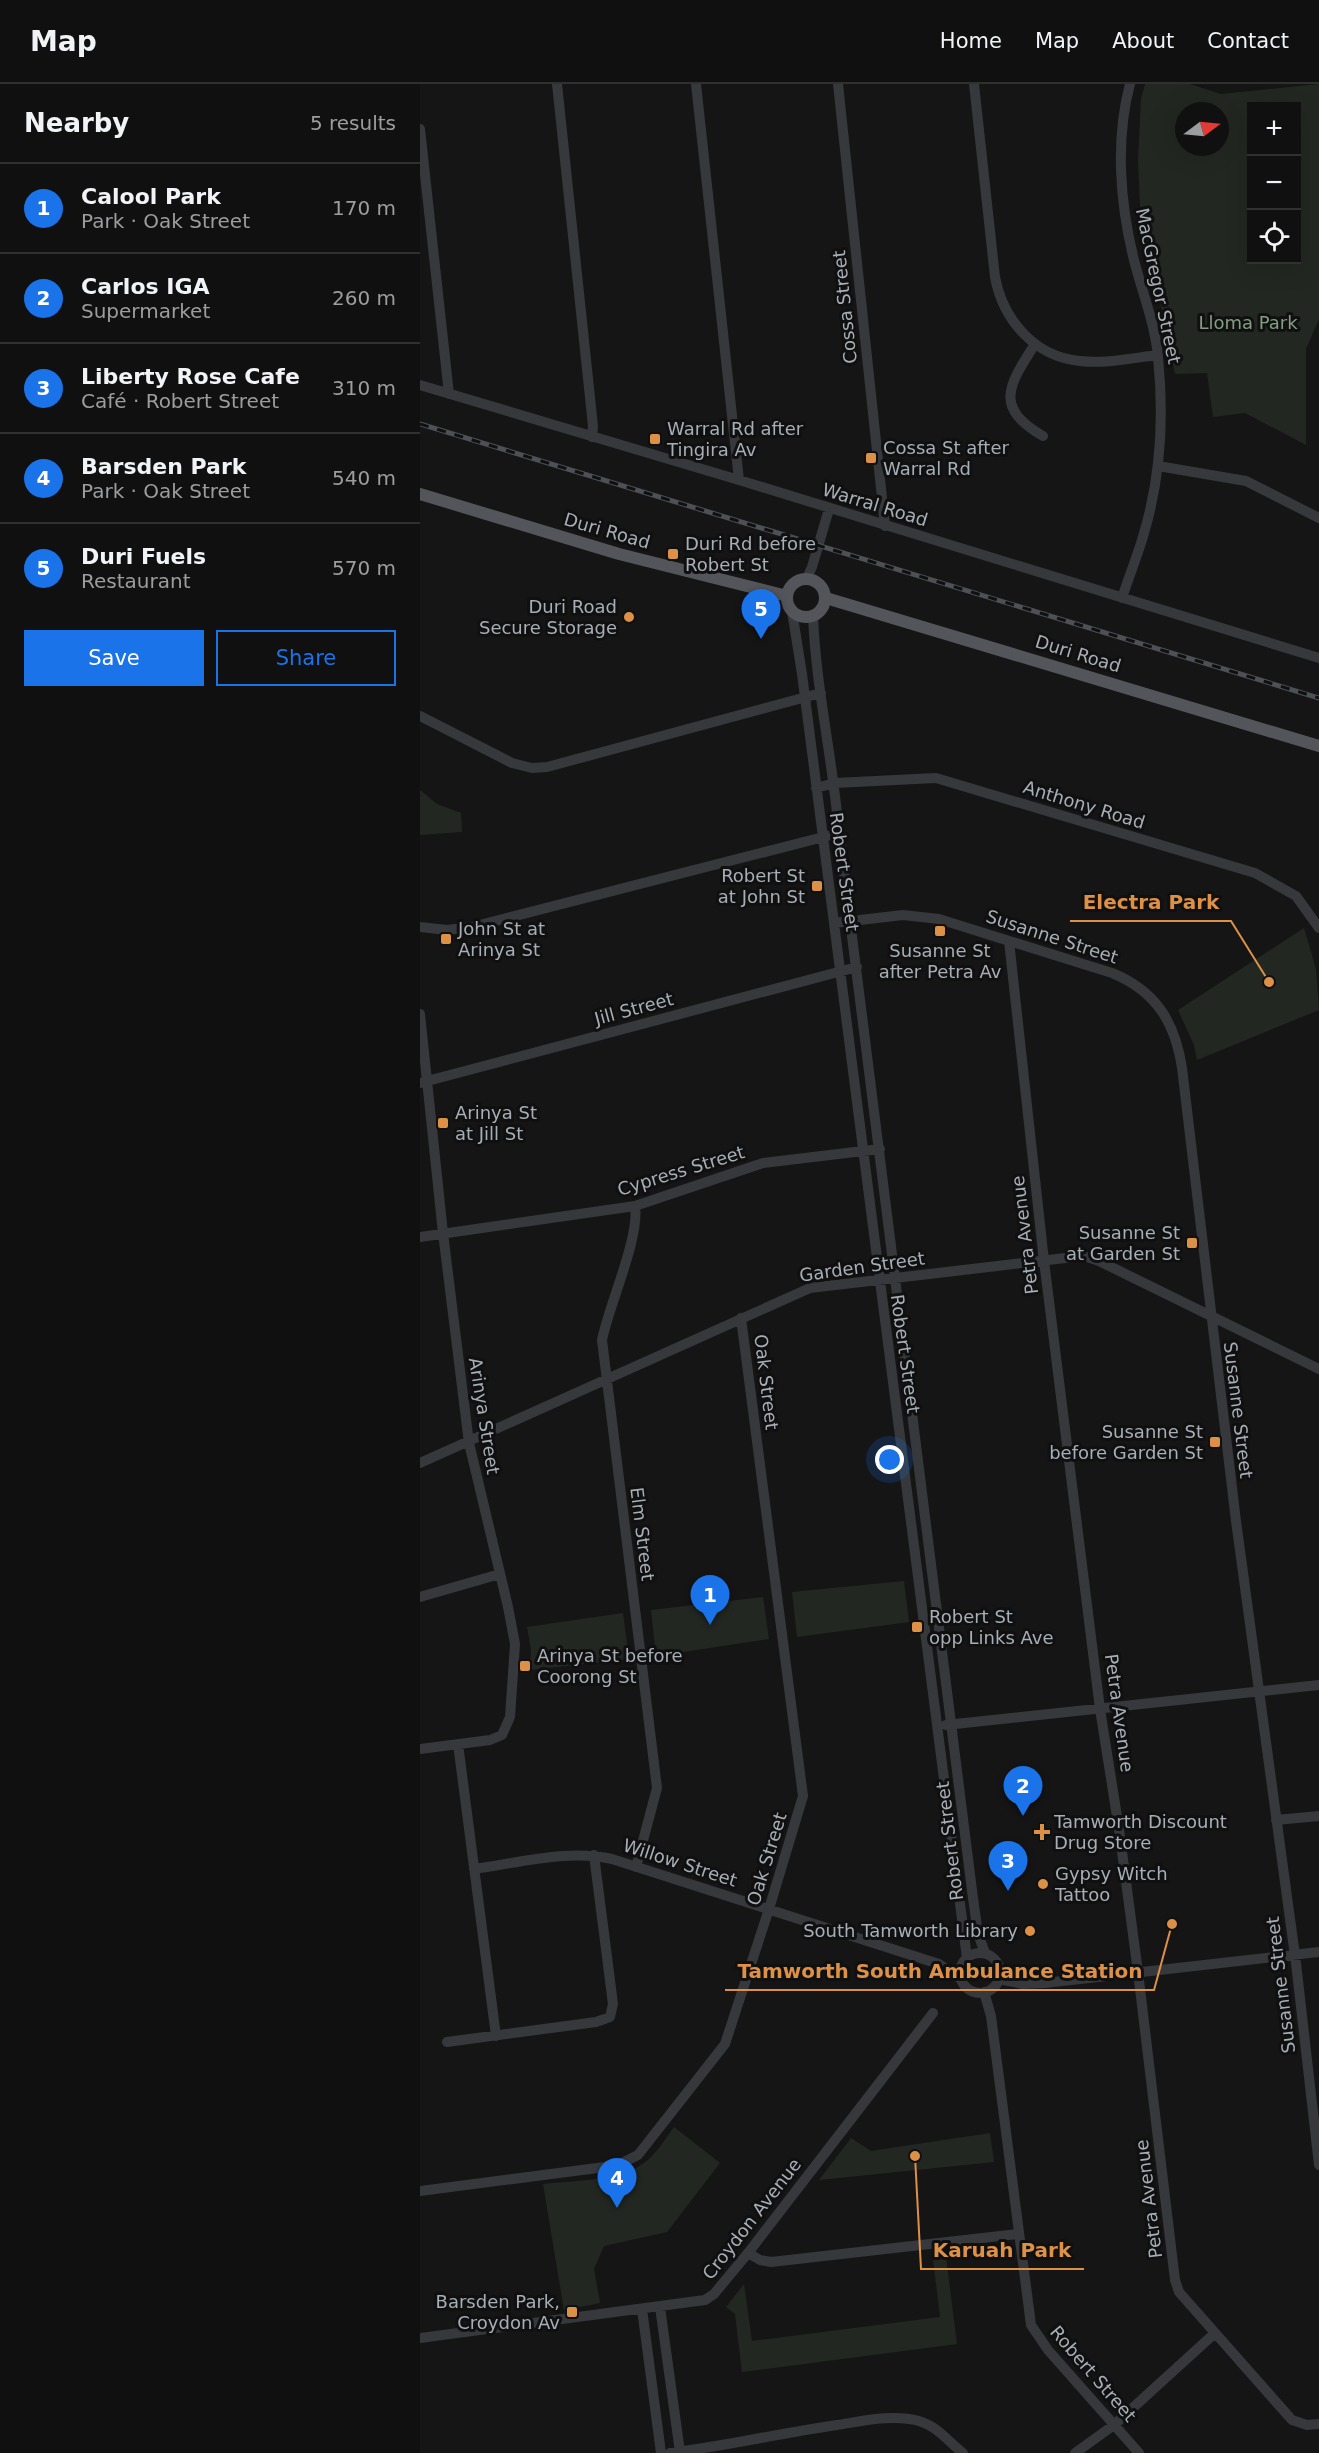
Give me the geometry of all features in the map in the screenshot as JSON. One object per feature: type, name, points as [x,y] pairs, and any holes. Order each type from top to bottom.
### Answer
[{"type":"main road","name":"Duri Road","points":[[420,494],[619,554],[787,596]]},
{"type":"main road","points":[[807,578],[822,586],[826,598],[822,609],[813,616],[802,617],[792,611],[787,596],[795,581],[807,578]]},
{"type":"main road","name":"Duri Road","points":[[826,598],[1319,746]]},
{"type":"street","points":[[557,84],[593,426],[592,437]]},
{"type":"street","points":[[696,84],[739,480]]},
{"type":"street","name":"Cossa Street","points":[[838,84],[885,526]]},
{"type":"street","points":[[974,84],[997,292],[1010,319],[1035,344],[1061,357],[1083,362],[1158,355]]},
{"type":"street","name":"MacGregor Street","points":[[1122,598],[1145,532],[1158,466],[1162,412],[1158,355],[1149,310],[1134,260],[1124,206],[1121,145],[1130,84]]},
{"type":"street","points":[[420,129],[449,394]]},
{"type":"street","points":[[1035,344],[1016,374],[1010,393],[1011,402],[1019,419],[1026,426],[1044,436]]},
{"type":"street","name":"Warral Road","points":[[420,385],[1319,658]]},
{"type":"street","points":[[1158,466],[1246,482],[1319,518]]},
{"type":"street","points":[[807,578],[829,509]]},
{"type":"street","name":"Robert Street","points":[[792,611],[841,972],[966,1959]]},
{"type":"street","name":"Robert Street","points":[[813,616],[814,644],[835,783],[839,833],[976,1925],[985,1953]]},
{"type":"street","points":[[420,716],[512,763],[532,768],[547,767],[821,693]]},
{"type":"street","name":"Anthony Road","points":[[816,788],[835,783],[936,778],[1255,873],[1282,886],[1296,896],[1319,928]]},
{"type":"street","points":[[420,927],[447,930],[472,927],[839,833]]},
{"type":"street","name":"Susanne Street","points":[[834,922],[903,915],[939,919],[1128,979],[1158,1005],[1175,1035],[1182,1068],[1210,1314],[1295,1955],[1319,2165]]},
{"type":"street","name":"Petra Avenue","points":[[1009,941],[1044,1261],[1100,1709],[1138,1972],[1175,2280],[1179,2292],[1292,2420],[1307,2425],[1319,2424]]},
{"type":"street","name":"Jill Street","points":[[424,1082],[857,967]]},
{"type":"street","name":"Arinya Street","points":[[420,1014],[424,1082],[469,1443],[515,1644],[510,1717],[505,1731],[496,1739],[420,1749]]},
{"type":"street","name":"Cypress Street","points":[[420,1237],[634,1206],[763,1163],[880,1149]]},
{"type":"street","name":"Elm Street","points":[[634,1206],[636,1218],[632,1236],[605,1321],[602,1340],[657,1788],[636,1867]]},
{"type":"street","name":"Garden Street","points":[[420,1463],[469,1443],[607,1378],[810,1288],[1081,1257],[1093,1258],[1319,1369]]},
{"type":"street","name":"Oak Street","points":[[420,2191],[618,2165],[638,2155],[725,2044],[770,1910],[803,1796],[741,1318]]},
{"type":"street","points":[[420,1597],[500,1574]]},
{"type":"street","points":[[938,1726],[1319,1685]]},
{"type":"street","points":[[458,1744],[496,2036]]},
{"type":"street","points":[[1276,1820],[1319,1816]]},
{"type":"street","points":[[447,2042],[596,2022],[610,2017],[613,2004],[594,1855]]},
{"type":"street","name":"Willow Street","points":[[474,1869],[594,1855],[939,1964],[962,1980]]},
{"type":"street","points":[[999,1979],[1023,1984],[1044,1983],[1319,1952]]},
{"type":"street","points":[[985,1953],[996,1960],[999,1966],[999,1979],[994,1988],[984,1992],[968,1989],[962,1980],[961,1969],[966,1959],[972,1954],[985,1953]]},
{"type":"street","name":"Willow Street","points":[[939,1964],[966,1959]]},
{"type":"street","name":"Robert Street","points":[[984,1992],[991,2016],[1029,2314],[1035,2333],[1139,2453]]},
{"type":"street","name":"Croydon Avenue","points":[[420,2338],[705,2300],[714,2294],[748,2253],[933,2013]]},
{"type":"street","points":[[748,2253],[760,2260],[771,2262],[1018,2234]]},
{"type":"street","points":[[660,2307],[675,2452],[861,2421],[900,2419],[918,2421],[932,2426],[963,2453]]},
{"type":"street","points":[[642,2309],[660,2453]]},
{"type":"street","points":[[1075,2453],[1114,2425],[1215,2333]]},
{"type":"street","points":[[747,2440],[748,2453]]},
{"type":"green space","name":"Lloma Park","points":[[1145,84],[1190,84],[1221,94],[1319,84],[1319,319],[1306,349],[1306,445],[1245,413],[1213,417],[1207,373],[1175,374],[1140,205],[1138,161],[1141,99]]},
{"type":"green space","points":[[420,790],[437,804],[461,813],[462,832],[420,835]]},
{"type":"green space","points":[[1304,928],[1316,969],[1319,1010],[1197,1060],[1194,1045],[1178,1010]]},
{"type":"green space","points":[[904,1581],[909,1622],[797,1637],[792,1592]]},
{"type":"green space","points":[[763,1597],[769,1639],[656,1656],[651,1610]]},
{"type":"green space","points":[[623,1613],[629,1659],[530,1670],[531,1650],[527,1627]]},
{"type":"green space","points":[[674,2127],[720,2163],[667,2232],[604,2246],[594,2269],[600,2303],[564,2310],[543,2184],[598,2179],[637,2167],[659,2149]]},
{"type":"green space","points":[[990,2133],[994,2162],[819,2180],[851,2138],[871,2151]]},
{"type":"green space","points":[[946,2257],[957,2344],[742,2372],[735,2314],[726,2307],[744,2284],[752,2341],[940,2317],[933,2259]]},
{"type":"railway","points":[[420,424],[1319,698]]},
{"type":"place","name":"Warral Rd after Tingira Av","points":[[655,439]]},
{"type":"place","name":"Cossa St after Warral Rd","points":[[871,458]]},
{"type":"place","name":"Duri Rd before Robert St","points":[[673,554]]},
{"type":"place","name":"Duri Road Secure Storage","points":[[629,617]]},
{"type":"place","name":"Duri Fuels","points":[[761,639]]},
{"type":"place","name":"Robert St at John St","points":[[817,886]]},
{"type":"place","name":"Susanne St after Petra Av","points":[[940,931]]},
{"type":"place","name":"John St at Arinya St","points":[[446,939]]},
{"type":"place","name":"Electra Park","points":[[1269,982]]},
{"type":"place","name":"Arinya St at Jill St","points":[[443,1123]]},
{"type":"place","name":"Susanne St at Garden St","points":[[1192,1243]]},
{"type":"place","name":"Susanne St before Garden St","points":[[1215,1442]]},
{"type":"place","name":"Calool Park","points":[[710,1625]]},
{"type":"place","name":"Robert St opp Links Ave","points":[[917,1627]]},
{"type":"place","name":"Arinya St before Coorong St","points":[[525,1666]]},
{"type":"place","name":"Carlos IGA","points":[[1023,1816]]},
{"type":"place","name":"Tamworth Discount Drug Store","points":[[1042,1832]]},
{"type":"place","name":"Gypsy Witch Tattoo","points":[[1043,1884]]},
{"type":"place","name":"Liberty Rose Cafe","points":[[1008,1891]]},
{"type":"place","name":"Tamworth South Ambulance Station","points":[[1172,1924]]},
{"type":"place","name":"South Tamworth Library","points":[[1030,1931]]},
{"type":"place","name":"Karuah Park","points":[[915,2156]]},
{"type":"place","name":"Barsden Park","points":[[617,2208]]},
{"type":"place","name":"Barsden Park, Croydon Av","points":[[572,2312]]}]
